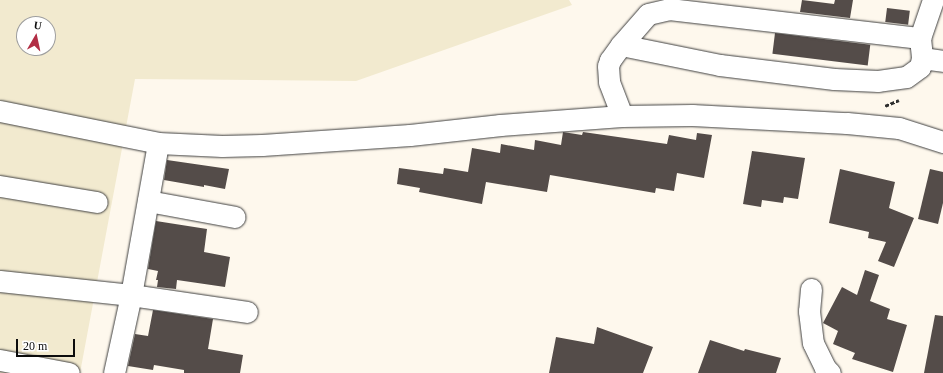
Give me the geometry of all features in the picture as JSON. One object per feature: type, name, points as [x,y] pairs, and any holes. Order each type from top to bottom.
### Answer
[{"type":"street","points":[[621,44],[720,65],[834,79],[878,81],[906,77],[920,67],[921,48],[935,0],[943,1]]},
{"type":"street","points":[[622,116],[609,82],[608,66],[613,54],[621,44],[643,7],[689,10],[921,48],[943,61]]},
{"type":"street","points":[[0,112],[158,143],[262,145],[410,135],[500,125],[622,116],[692,115],[847,123],[899,128],[943,142]]},
{"type":"street","points":[[114,373],[131,295],[158,143]]},
{"type":"street","points":[[0,186],[97,202]]},
{"type":"street","points":[[148,201],[235,217]]},
{"type":"street","points":[[0,281],[131,295],[247,312]]},
{"type":"street","points":[[811,289],[809,311],[812,343],[824,368],[830,373]]},
{"type":"street","points":[[0,360],[69,373]]},
{"type":"shaded area","points":[[0,0],[569,0],[572,5],[356,81],[135,79],[80,373],[0,373]]},
{"type":"building","points":[[802,0],[834,4],[835,0],[853,0],[850,18],[800,12]]},
{"type":"building","points":[[887,8],[910,11],[908,25],[885,22]]},
{"type":"building","points":[[775,33],[870,45],[868,66],[772,54]]},
{"type":"building","points":[[563,132],[582,135],[583,132],[667,144],[669,135],[696,140],[697,133],[712,135],[704,178],[677,173],[674,191],[656,188],[655,193],[550,175],[547,192],[486,182],[482,204],[419,192],[420,188],[397,184],[399,168],[443,174],[444,168],[468,172],[472,148],[500,153],[501,144],[534,150],[535,140],[561,145]]},
{"type":"building","points":[[752,151],[805,158],[798,199],[784,197],[783,203],[762,200],[761,207],[743,204]]},
{"type":"building","points":[[167,160],[229,169],[225,189],[164,180]]},
{"type":"building","points":[[840,169],[895,182],[889,208],[914,218],[894,267],[878,261],[886,242],[868,238],[869,232],[829,223]]},
{"type":"building","points":[[930,169],[943,172],[943,203],[938,224],[918,219]]},
{"type":"building","points":[[156,221],[207,229],[204,252],[230,257],[225,287],[177,280],[176,289],[157,287],[158,280],[156,280],[158,271],[148,269]]},
{"type":"building","points":[[865,270],[879,275],[870,301],[890,309],[887,319],[907,325],[893,372],[852,359],[855,353],[833,344],[838,331],[823,323],[842,287],[857,295]]},
{"type":"building","points":[[153,310],[213,319],[208,349],[243,355],[240,373],[184,373],[184,370],[154,365],[153,370],[128,366],[135,334],[148,336]]},
{"type":"building","points":[[935,315],[943,316],[943,373],[924,373]]},
{"type":"building","points":[[597,327],[653,347],[643,373],[549,373],[556,337],[594,344]]},
{"type":"building","points":[[710,340],[744,351],[745,349],[781,358],[776,373],[698,373]]}]
